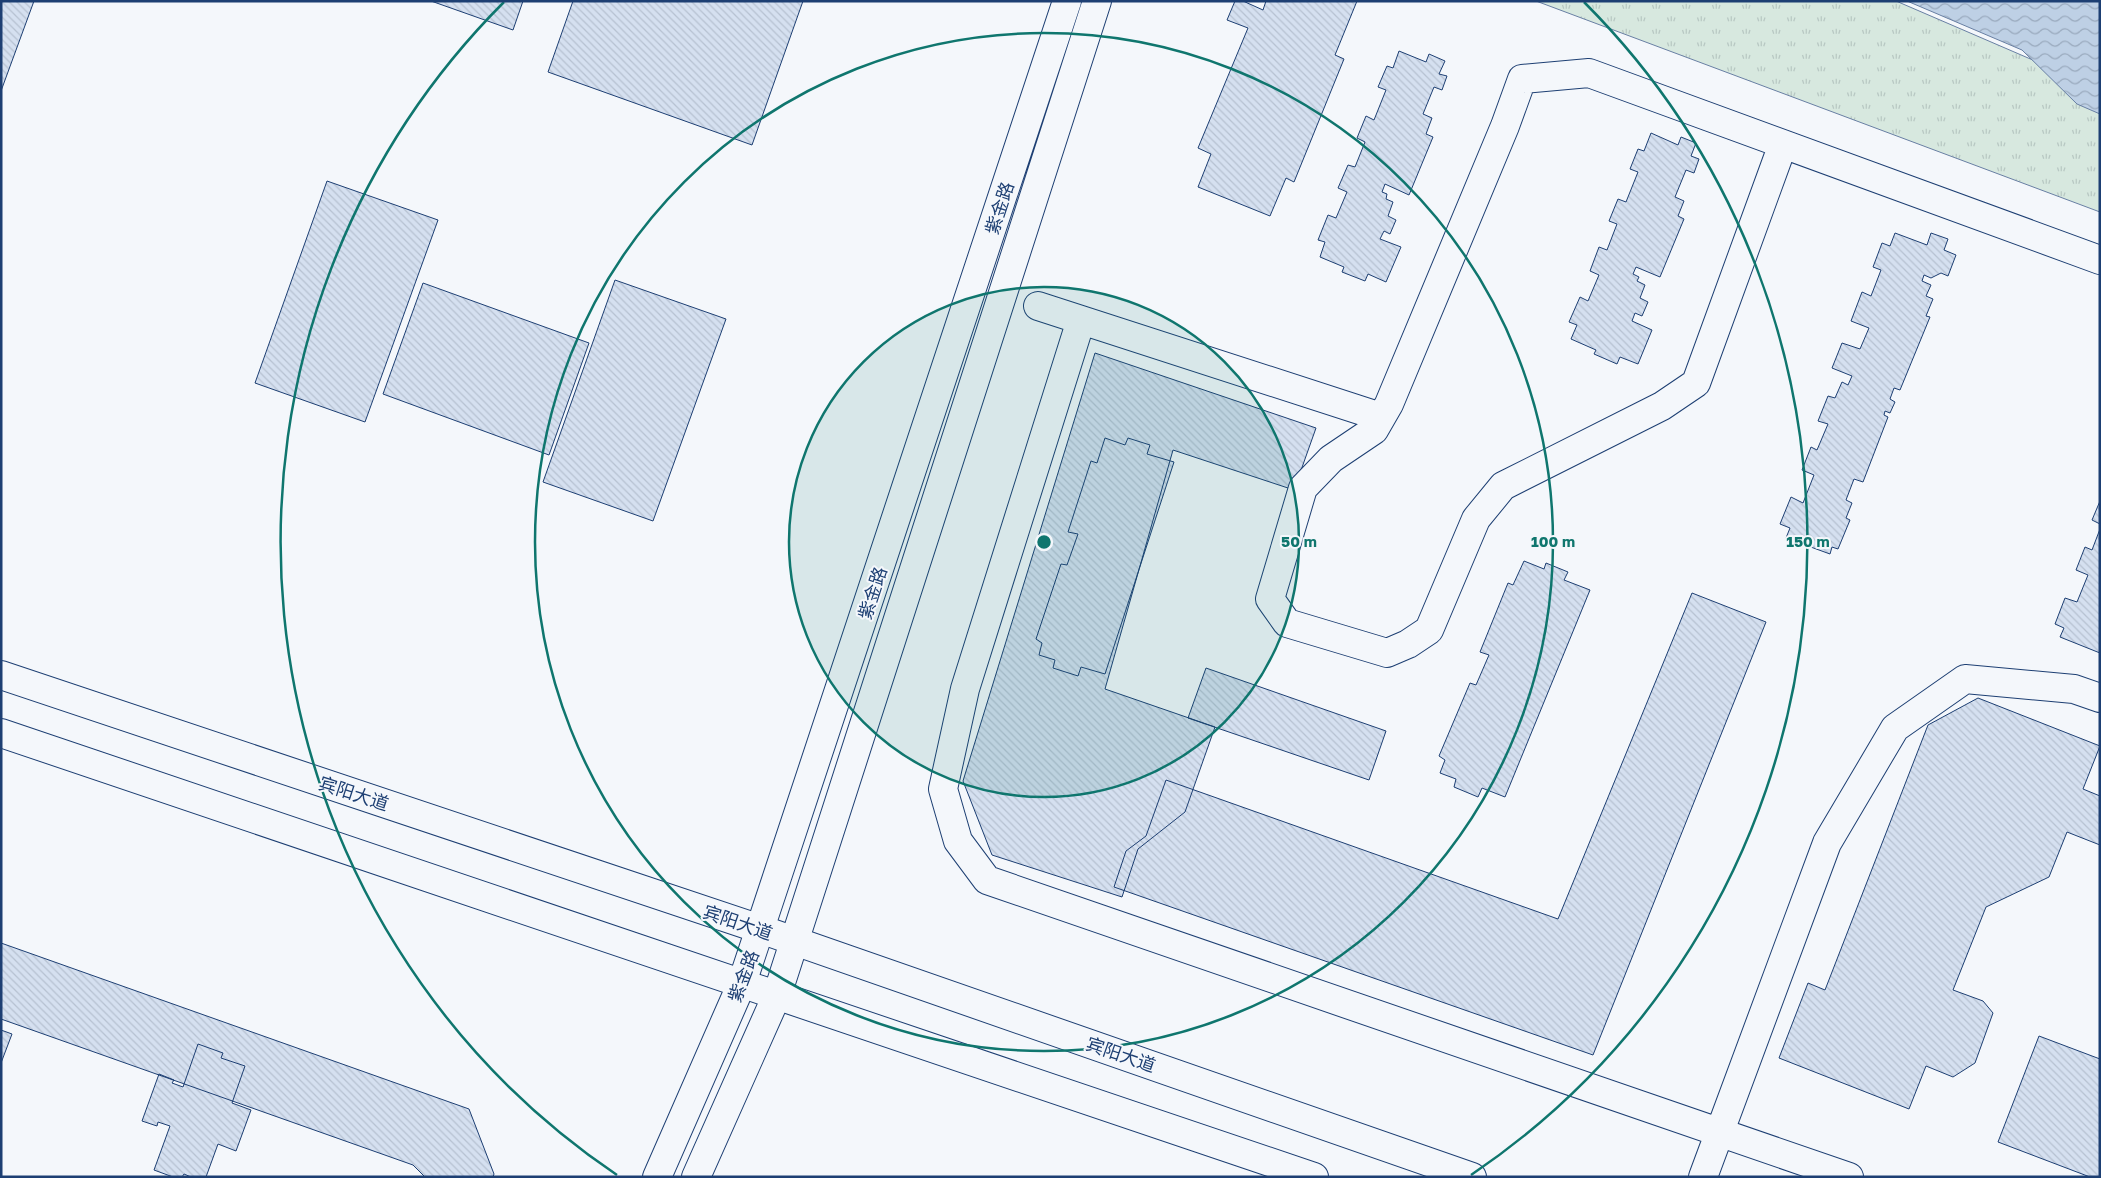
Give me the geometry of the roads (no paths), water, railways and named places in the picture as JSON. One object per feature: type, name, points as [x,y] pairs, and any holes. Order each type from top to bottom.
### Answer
[{"type":"main road","name":"紫金路","points":[[657,1177],[742,983],[1067,1]]},
{"type":"main road","name":"紫金路","points":[[696,1177],[776,995],[1097,1]]},
{"type":"main road","points":[[1783,144],[1696,383],[1662,406],[1503,486],[1476,519],[1429,630],[1408,644],[1387,653],[1287,623],[1270,599],[1303,488],[1331,459],[1374,430],[1389,404],[1490,162],[1522,78],[1589,73],[2100,260]]},
{"type":"main road","points":[[1038,306],[1381,417]]},
{"type":"main road","points":[[1081,320],[965,689],[943,789],[958,840],[987,880],[1849,1177]]},
{"type":"main road","name":"宾阳大道","points":[[1,675],[760,929],[1472,1177]]},
{"type":"main road","points":[[1703,1177],[1718,1132],[1827,843],[1894,728],[1965,679],[2074,689],[2100,698]]},
{"type":"main road","points":[[1,733],[1314,1177]]},
{"type":"water","points":[[1907,1],[2100,1],[2100,114],[2077,104],[2022,50]]}]
